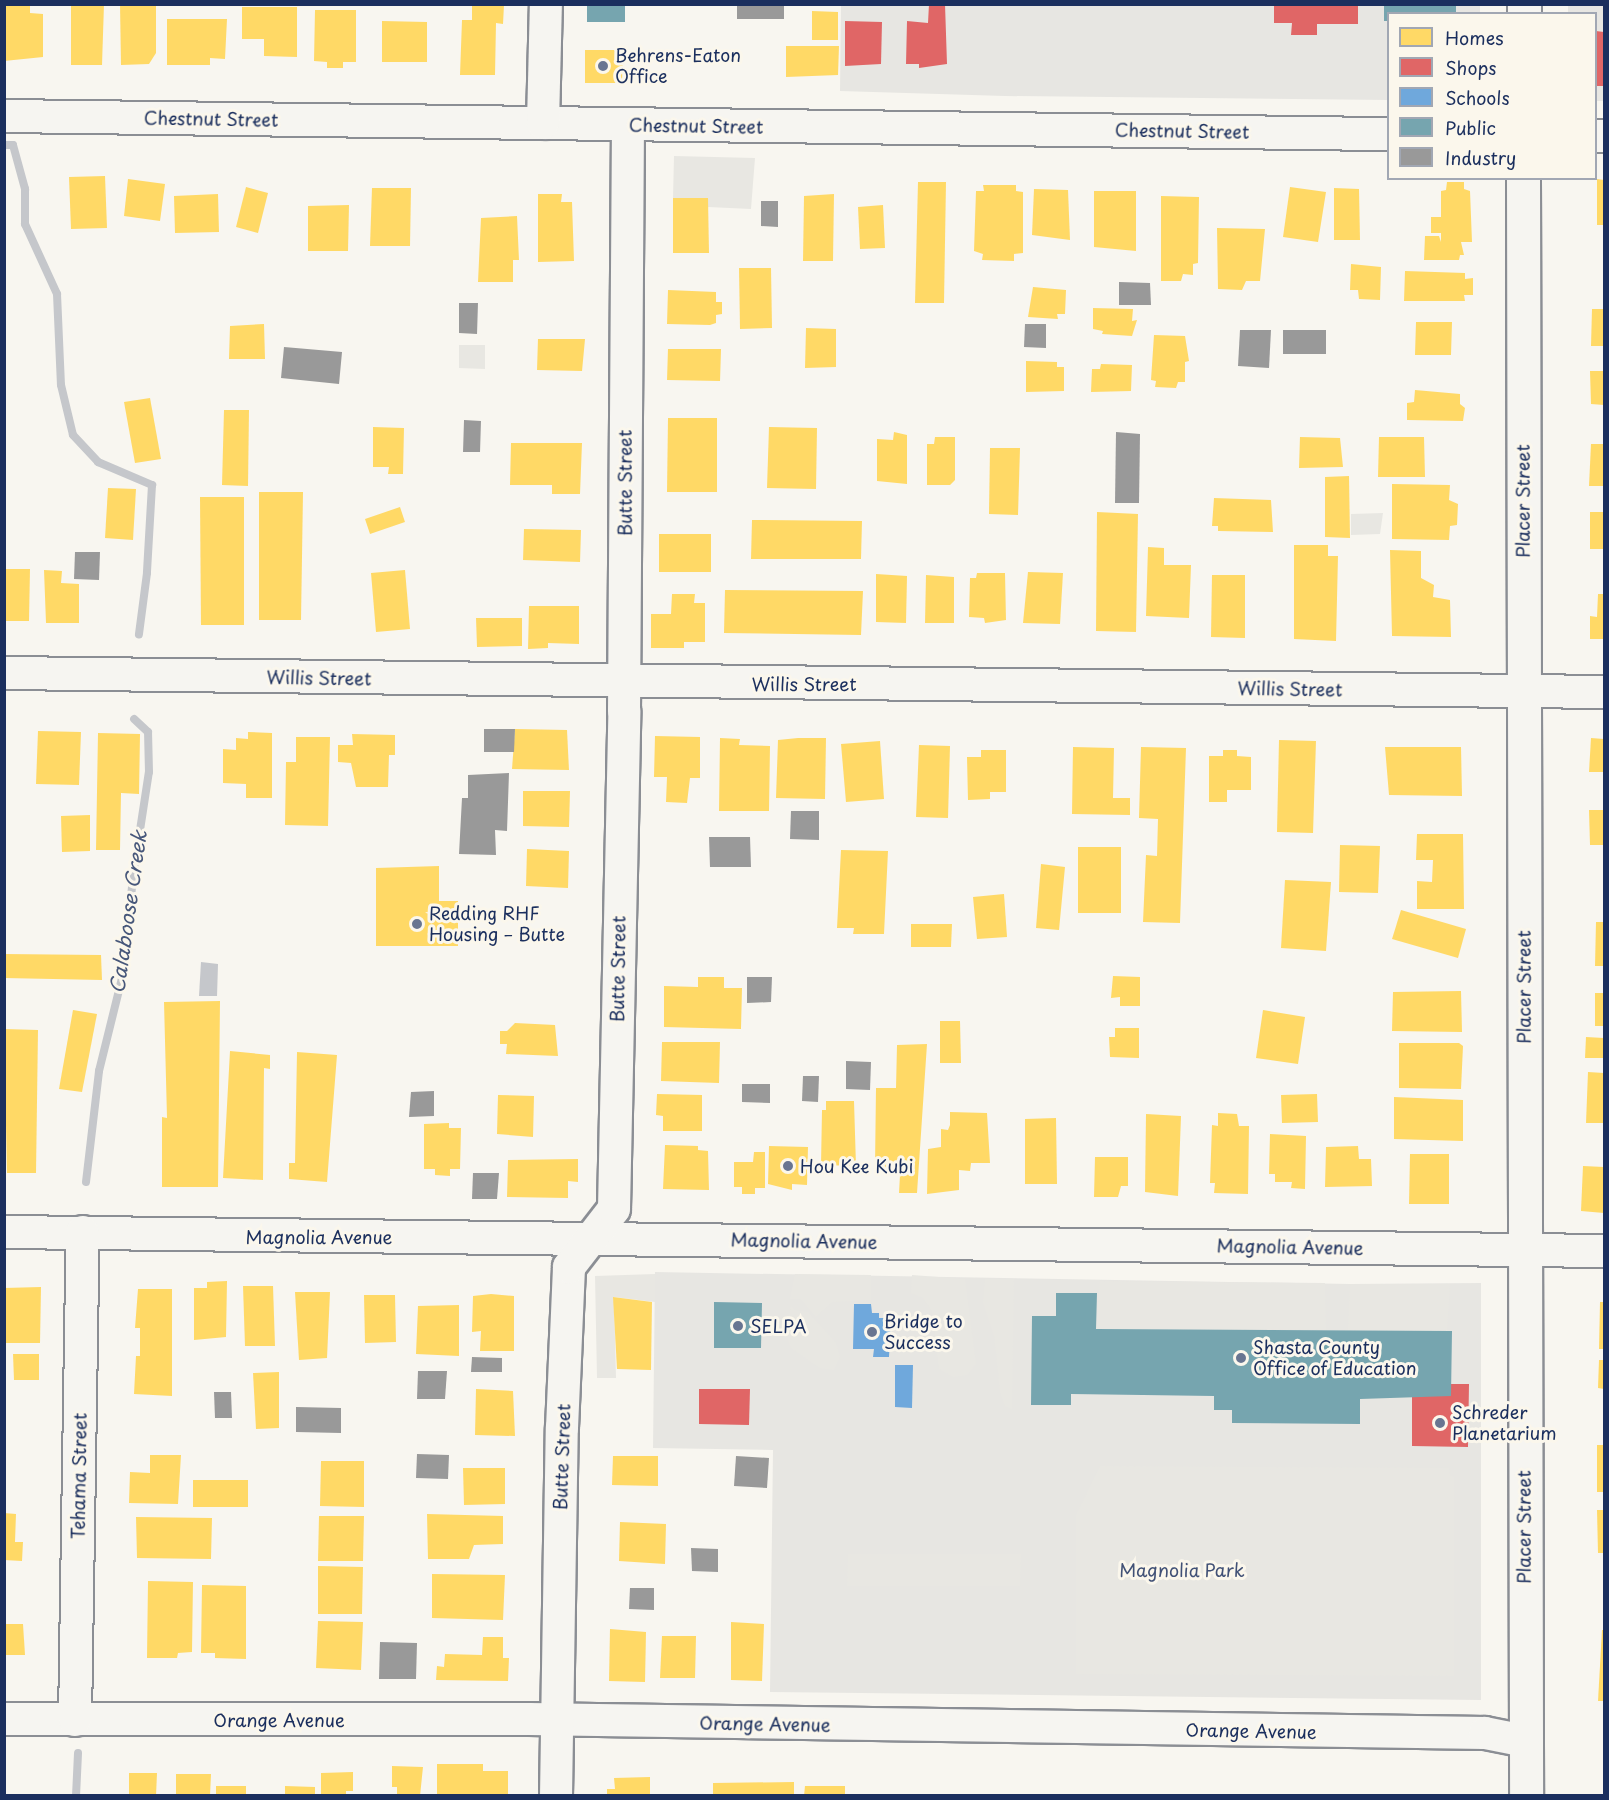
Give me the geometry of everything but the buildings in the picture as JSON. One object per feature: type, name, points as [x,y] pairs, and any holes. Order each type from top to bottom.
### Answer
[{"type":"main road","name":"Placer Street","points":[[1523,180],[1523,1250],[1526,1796]]},
{"type":"street","points":[[543,123],[546,4]]},
{"type":"street","name":"Chestnut Street","points":[[4,116],[628,126],[1387,134]]},
{"type":"street","name":"Butte Street","points":[[556,1796],[569,1267],[594,1239],[614,1209],[624,683],[628,126]]},
{"type":"street","name":"Willis Street","points":[[4,673],[624,683],[1605,692]]},
{"type":"street","name":"Magnolia Avenue","points":[[4,1232],[1605,1251]]},
{"type":"street","name":"Tehama Street","points":[[75,1720],[83,1232]]},
{"type":"street","name":"Orange Avenue","points":[[4,1719],[557,1720],[1485,1733],[1525,1741]]},
{"type":"shaded area","points":[[841,5],[1480,5],[1480,12],[1387,12],[1387,100],[1005,96],[840,91]]},
{"type":"shaded area","points":[[1568,5],[1604,5],[1604,101],[1597,101],[1597,12],[1568,12]]},
{"type":"shaded area","points":[[201,962],[218,964],[217,996],[199,996]]},
{"type":"shaded area","points":[[655,1272],[1350,1284],[1481,1283],[1481,1700],[770,1692],[773,1450],[653,1448]]},
{"type":"green space","points":[[674,156],[755,158],[751,209],[708,207],[708,198],[673,198]]},
{"type":"green space","points":[[459,345],[485,345],[485,369],[459,368]]},
{"type":"green space","points":[[1383,513],[1380,534],[1351,535],[1351,514]]},
{"type":"green space","points":[[655,1274],[655,1302],[614,1297],[616,1378],[597,1378],[595,1276]]},
{"type":"green space","points":[[795,1274],[871,1275],[871,1300],[832,1302],[816,1317],[801,1299],[790,1299]]},
{"type":"green space","points":[[912,1275],[965,1279],[976,1364],[967,1375],[953,1377],[939,1369],[932,1311],[923,1298],[911,1293]]},
{"type":"green space","points":[[985,1279],[1014,1279],[1012,1409],[1005,1406],[1000,1392],[994,1335],[983,1302]]},
{"type":"green space","points":[[1100,1281],[1325,1283],[1326,1330],[1096,1329]]},
{"type":"green space","points":[[1350,1284],[1450,1284],[1447,1331],[1348,1330]]},
{"type":"green space","points":[[791,1305],[794,1310],[808,1312],[836,1343],[840,1357],[834,1370],[820,1368],[791,1348],[786,1333]]},
{"type":"green space","name":"Magnolia Park","points":[[1100,1466],[1449,1468],[1450,1476],[1454,1477],[1454,1676],[1076,1674],[1076,1515]]},
{"type":"green space","points":[[848,1554],[1021,1554],[1020,1586],[847,1586]]},
{"type":"waterway","name":"Calaboose Creek","points":[[4,145],[13,145],[25,189],[25,224],[57,294],[61,385],[73,435],[98,462],[152,485],[147,573],[139,634]]},
{"type":"waterway","name":"Calaboose Creek","points":[[86,1182],[99,1071],[124,970],[133,876],[149,772],[148,732],[134,719]]},
{"type":"waterway","name":"Calaboose Creek","points":[[76,1796],[78,1753]]},
{"type":"place","name":"Behrens-Eaton Office","points":[[603,66]]},
{"type":"place","name":"Redding RHF Housing – Butte","points":[[417,924]]},
{"type":"place","name":"Hou Kee Kubi","points":[[788,1166]]},
{"type":"place","name":"SELPA","points":[[738,1326]]},
{"type":"place","name":"Bridge to Success","points":[[872,1332]]},
{"type":"place","name":"Shasta County Office of Education","points":[[1241,1358]]},
{"type":"place","name":"Schreder Planetarium","points":[[1440,1423]]}]
